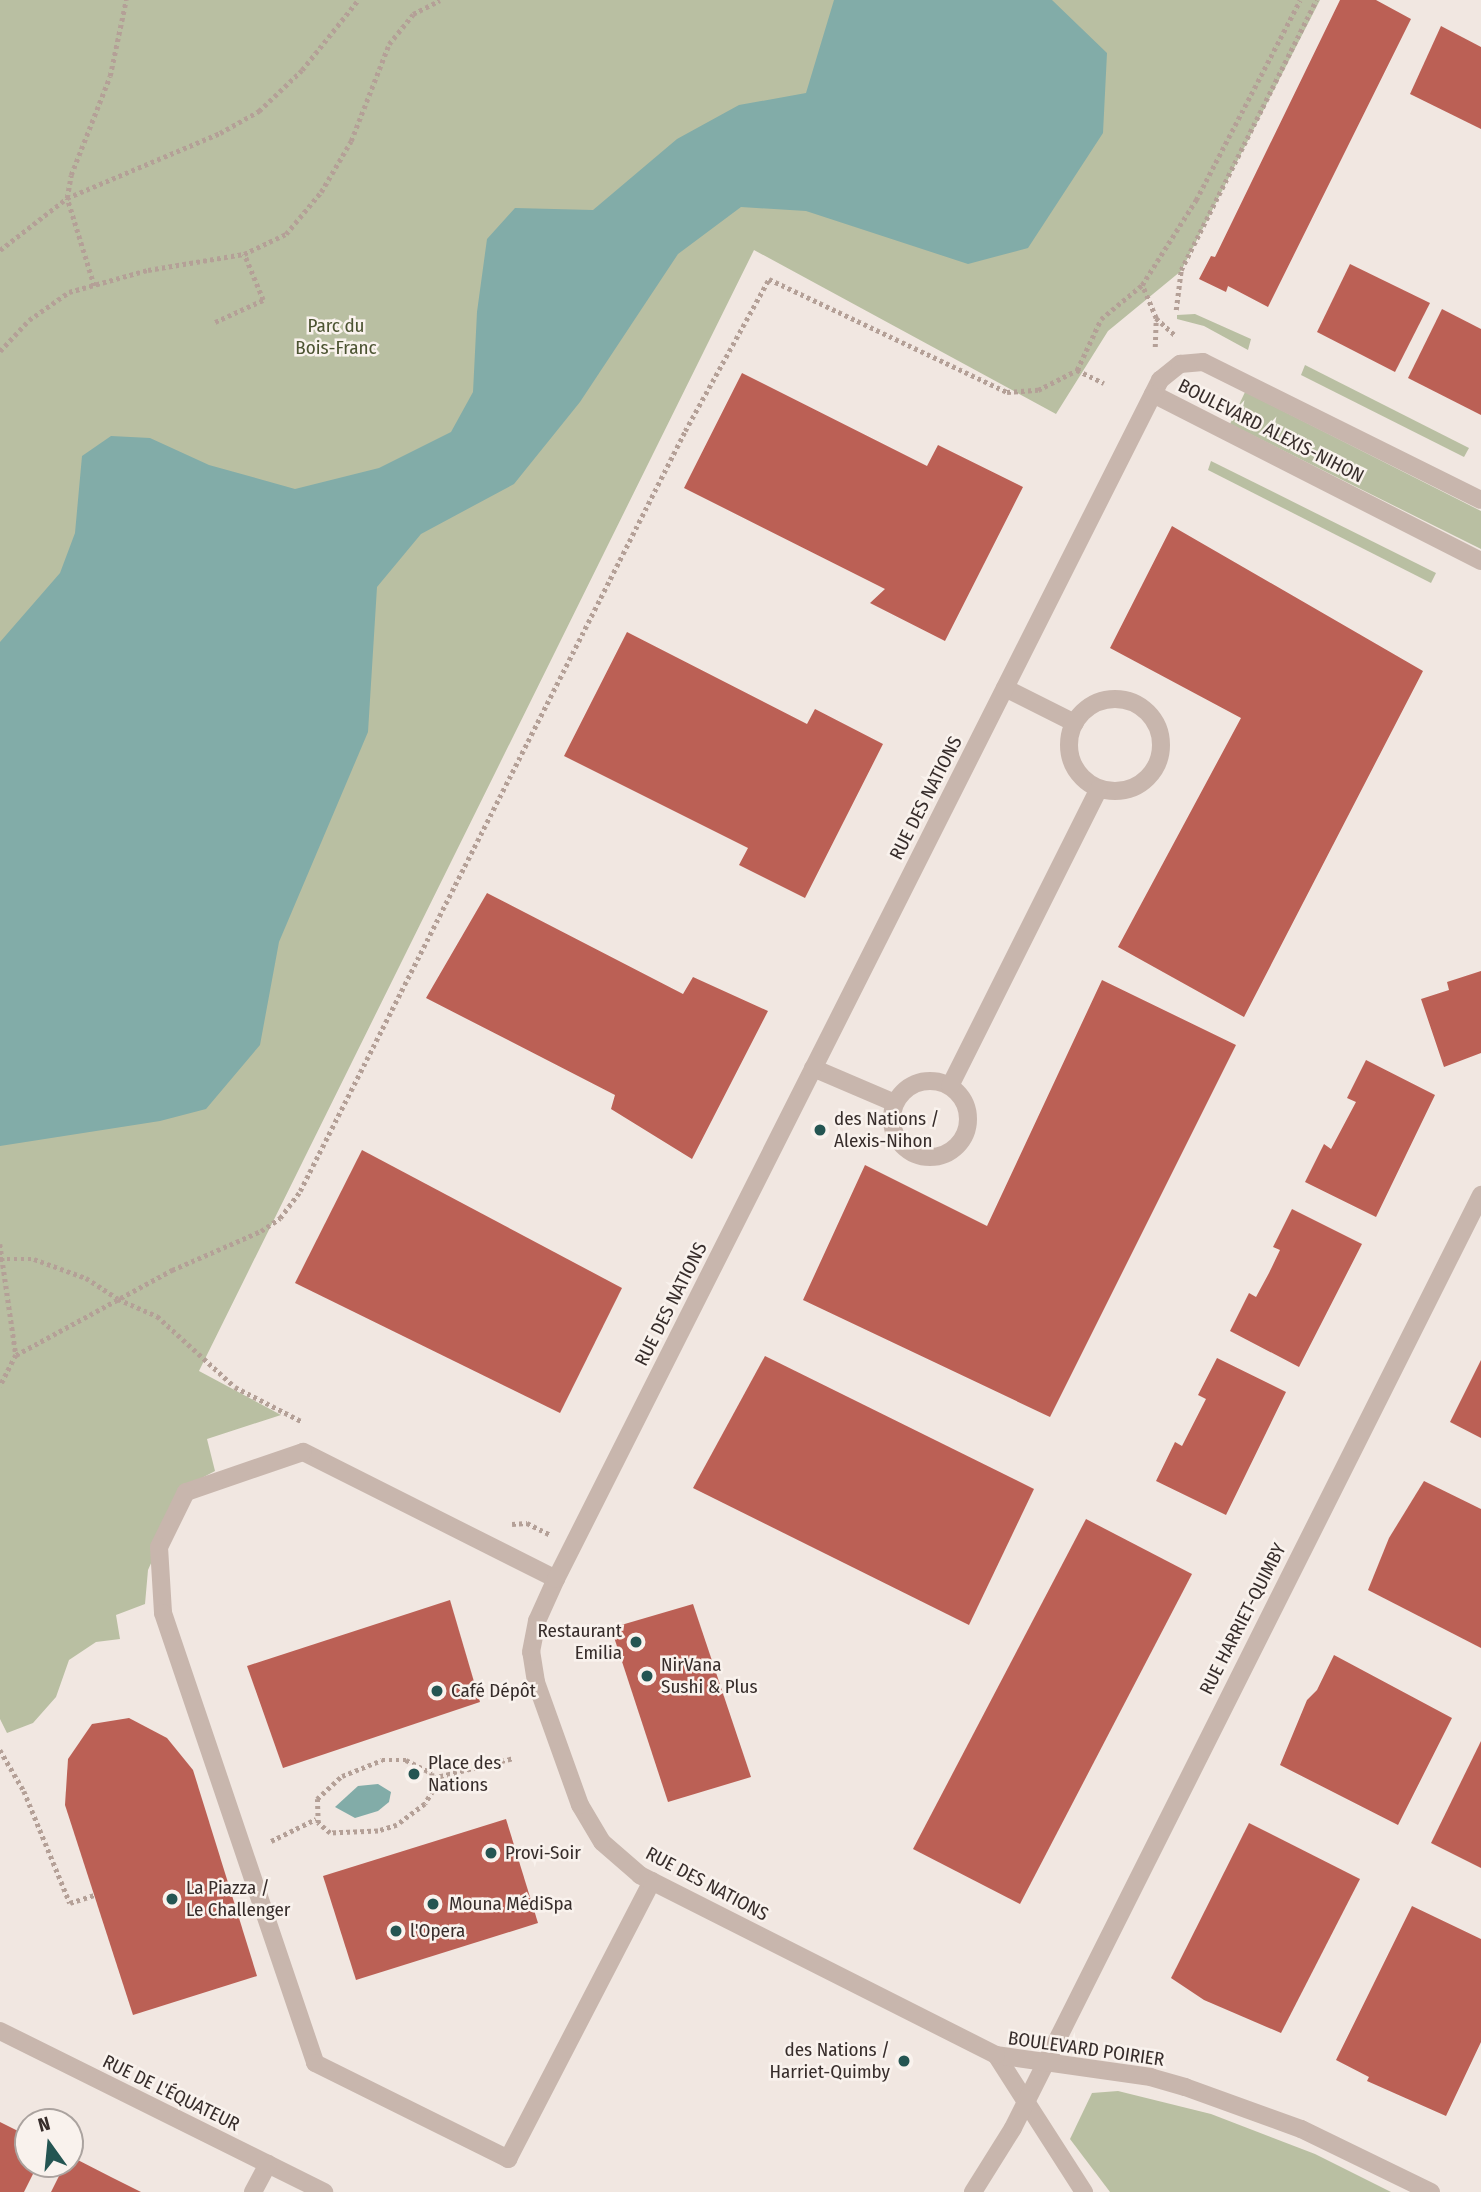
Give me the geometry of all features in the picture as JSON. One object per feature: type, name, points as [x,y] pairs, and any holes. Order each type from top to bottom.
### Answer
[{"type":"street","name":"BOULEVARD ALEXIS-NIHON","points":[[1481,500],[1203,362],[1180,364],[1160,380],[1153,394],[1481,561]]},
{"type":"street","name":"RUE DES NATIONS","points":[[996,2055],[652,1881],[618,1857],[591,1826],[536,1682],[532,1638],[556,1579],[1153,394]]},
{"type":"street","points":[[1005,688],[1074,723]]},
{"type":"street","points":[[1116,699],[1144,709],[1160,735],[1157,765],[1148,777],[1121,791],[1099,789],[1080,775],[1072,762],[1069,748],[1074,723],[1087,707],[1116,699]]},
{"type":"street","points":[[950,1086],[1099,789]]},
{"type":"street","points":[[813,1068],[895,1103]]},
{"type":"street","points":[[925,1081],[950,1086],[966,1106],[969,1119],[961,1142],[940,1156],[928,1158],[905,1149],[892,1128],[895,1103],[902,1092],[925,1081]]},
{"type":"street","name":"RUE HARRIET-QUIMBY","points":[[973,2192],[1045,2063],[1481,1195]]},
{"type":"street","points":[[556,1579],[303,1452],[186,1492],[159,1547],[163,1613],[314,2063],[508,2159],[609,1972],[652,1881]]},
{"type":"street","name":"RUE DE L'ÉQUATEUR","points":[[0,2031],[324,2192]]},
{"type":"street","name":"BOULEVARD POIRIER","points":[[996,2055],[1151,2077],[1228,2101],[1301,2129],[1431,2192]]},
{"type":"street","name":"BOULEVARD POIRIER","points":[[996,2055],[1084,2192]]},
{"type":"street","points":[[253,2192],[268,2164]]},
{"type":"path","points":[[94,286],[67,198],[71,174],[110,76],[126,0]]},
{"type":"path","points":[[0,250],[67,198],[220,133],[259,111],[302,71],[358,0]]},
{"type":"path","points":[[0,351],[29,320],[69,292],[148,270],[244,254],[286,234],[321,192],[351,141],[388,44],[413,14],[434,0],[440,0]]},
{"type":"path","points":[[0,1386],[16,1355],[118,1299],[271,1225],[300,1191],[678,444],[769,279],[1007,393],[1038,390],[1077,370],[1101,318],[1142,285],[1196,200],[1300,0]]},
{"type":"path","points":[[1176,310],[1181,270],[1316,0]]},
{"type":"path","points":[[215,322],[263,300],[244,254]]},
{"type":"path","points":[[1142,285],[1156,318]]},
{"type":"path","points":[[1077,370],[1104,383]]},
{"type":"path","points":[[0,1244],[16,1355]]},
{"type":"path","points":[[2,1259],[60,1265],[118,1299],[157,1316],[235,1387],[309,1424]]},
{"type":"path","points":[[505,1523],[527,1523]]},
{"type":"path","points":[[0,1750],[24,1791],[70,1903],[94,1895]]},
{"type":"path","points":[[433,1778],[514,1758]]},
{"type":"path","points":[[406,1760],[423,1765],[433,1778],[425,1804],[397,1825],[344,1835],[330,1833],[317,1819],[317,1799],[342,1776],[363,1766],[406,1760]]},
{"type":"path","points":[[279,1839],[317,1819]]},
{"type":"green space","name":"Parc du Bois-Franc","points":[[0,0],[1320,0],[1181,271],[1108,331],[1056,414],[754,250],[199,1371],[281,1415],[207,1439],[215,1471],[198,1480],[178,1503],[148,1570],[145,1604],[116,1615],[120,1639],[96,1642],[69,1660],[56,1697],[33,1723],[7,1733],[0,1719]]},
{"type":"green space","points":[[1195,314],[1251,339],[1248,350],[1204,326],[1177,319],[1177,315]]},
{"type":"green space","points":[[1305,365],[1469,448],[1464,457],[1301,375]]},
{"type":"green space","points":[[1245,392],[1481,511],[1481,549],[1230,424]]},
{"type":"green space","points":[[1211,461],[1436,573],[1431,583],[1208,470]]},
{"type":"green space","points":[[1118,2091],[1211,2114],[1315,2154],[1391,2192],[1110,2192],[1070,2139],[1092,2093]]},
{"type":"water","points":[[834,0],[1052,0],[1107,53],[1103,133],[1028,248],[968,264],[806,211],[741,207],[678,254],[580,402],[514,484],[421,534],[377,587],[368,732],[279,942],[260,1045],[206,1109],[160,1121],[0,1146],[0,642],[60,573],[75,533],[82,456],[111,436],[150,438],[209,465],[295,489],[379,468],[451,432],[473,392],[477,312],[487,239],[515,208],[593,210],[677,139],[739,105],[806,93]]},
{"type":"water","points":[[378,1784],[391,1792],[389,1802],[378,1811],[355,1818],[335,1807],[358,1786]]},
{"type":"building","points":[[1340,0],[1376,0],[1411,19],[1268,307],[1228,286],[1226,292],[1199,279],[1211,256],[1215,257]]},
{"type":"building","points":[[1441,26],[1481,47],[1481,129],[1410,94]]},
{"type":"building","points":[[1350,264],[1430,303],[1395,372],[1317,332]]},
{"type":"building","points":[[1442,309],[1481,329],[1481,415],[1408,378]]},
{"type":"building","points":[[742,373],[927,466],[938,445],[1023,487],[945,641],[870,603],[885,589],[684,488]]},
{"type":"building","points":[[1172,526],[1423,671],[1244,1017],[1118,947],[1241,718],[1110,648]]},
{"type":"building","points":[[627,632],[807,724],[815,709],[883,744],[805,898],[739,865],[748,848],[564,756]]},
{"type":"building","points":[[487,893],[683,994],[693,977],[768,1011],[692,1159],[611,1109],[615,1095],[426,998]]},
{"type":"building","points":[[1481,971],[1481,1053],[1444,1067],[1421,999],[1449,990],[1447,982]]},
{"type":"building","points":[[1102,980],[1236,1045],[1050,1417],[803,1300],[865,1165],[987,1226]]},
{"type":"building","points":[[1366,1060],[1435,1095],[1376,1217],[1305,1182],[1324,1144],[1331,1149],[1356,1102],[1347,1098]]},
{"type":"building","points":[[362,1150],[622,1288],[560,1413],[295,1283]]},
{"type":"building","points":[[1292,1209],[1362,1244],[1299,1367],[1230,1331],[1249,1293],[1256,1297],[1269,1273],[1280,1250],[1273,1247]]},
{"type":"building","points":[[765,1356],[1034,1489],[969,1625],[693,1488]]},
{"type":"building","points":[[1217,1358],[1286,1392],[1226,1515],[1156,1481],[1175,1442],[1182,1446],[1206,1399],[1198,1395]]},
{"type":"building","points":[[1481,1360],[1481,1438],[1450,1422]]},
{"type":"building","points":[[1424,1481],[1481,1509],[1481,1648],[1368,1590],[1389,1538]]},
{"type":"building","points":[[1086,1519],[1192,1574],[1020,1904],[913,1849]]},
{"type":"building","points":[[450,1600],[480,1702],[283,1768],[247,1666]]},
{"type":"building","points":[[693,1604],[751,1777],[668,1802],[611,1628]]},
{"type":"building","points":[[1334,1655],[1452,1718],[1398,1825],[1280,1765],[1307,1700],[1317,1690]]},
{"type":"building","points":[[129,1718],[167,1738],[193,1770],[257,1976],[133,2015],[65,1805],[68,1759],[92,1724]]},
{"type":"building","points":[[1481,1741],[1481,1868],[1431,1843]]},
{"type":"building","points":[[506,1819],[538,1923],[356,1980],[323,1876]]},
{"type":"building","points":[[1249,1823],[1360,1879],[1281,2033],[1204,2000],[1171,1978]]},
{"type":"building","points":[[1412,1906],[1481,1939],[1481,2042],[1446,2116],[1367,2081],[1369,2077],[1336,2060]]},
{"type":"building","points":[[0,2122],[14,2129],[14,2178],[31,2178],[24,2192],[0,2192]]},
{"type":"building","points":[[84,2163],[141,2192],[51,2192],[58,2178],[84,2178]]},
{"type":"place","name":"des Nations / Alexis-Nihon","points":[[820,1130]]},
{"type":"place","name":"Restaurant Emilia","points":[[636,1642]]},
{"type":"place","name":"NirVana Sushi & Plus","points":[[647,1676]]},
{"type":"place","name":"Café Dépôt","points":[[437,1691]]},
{"type":"place","name":"Place des Nations","points":[[414,1774]]},
{"type":"place","name":"Provi-Soir","points":[[491,1853]]},
{"type":"place","name":"La Piazza / Le Challenger","points":[[172,1899]]},
{"type":"place","name":"Mouna MédiSpa","points":[[433,1904]]},
{"type":"place","name":"l'Opera","points":[[396,1931]]},
{"type":"place","name":"des Nations / Harriet-Quimby","points":[[904,2061]]}]
